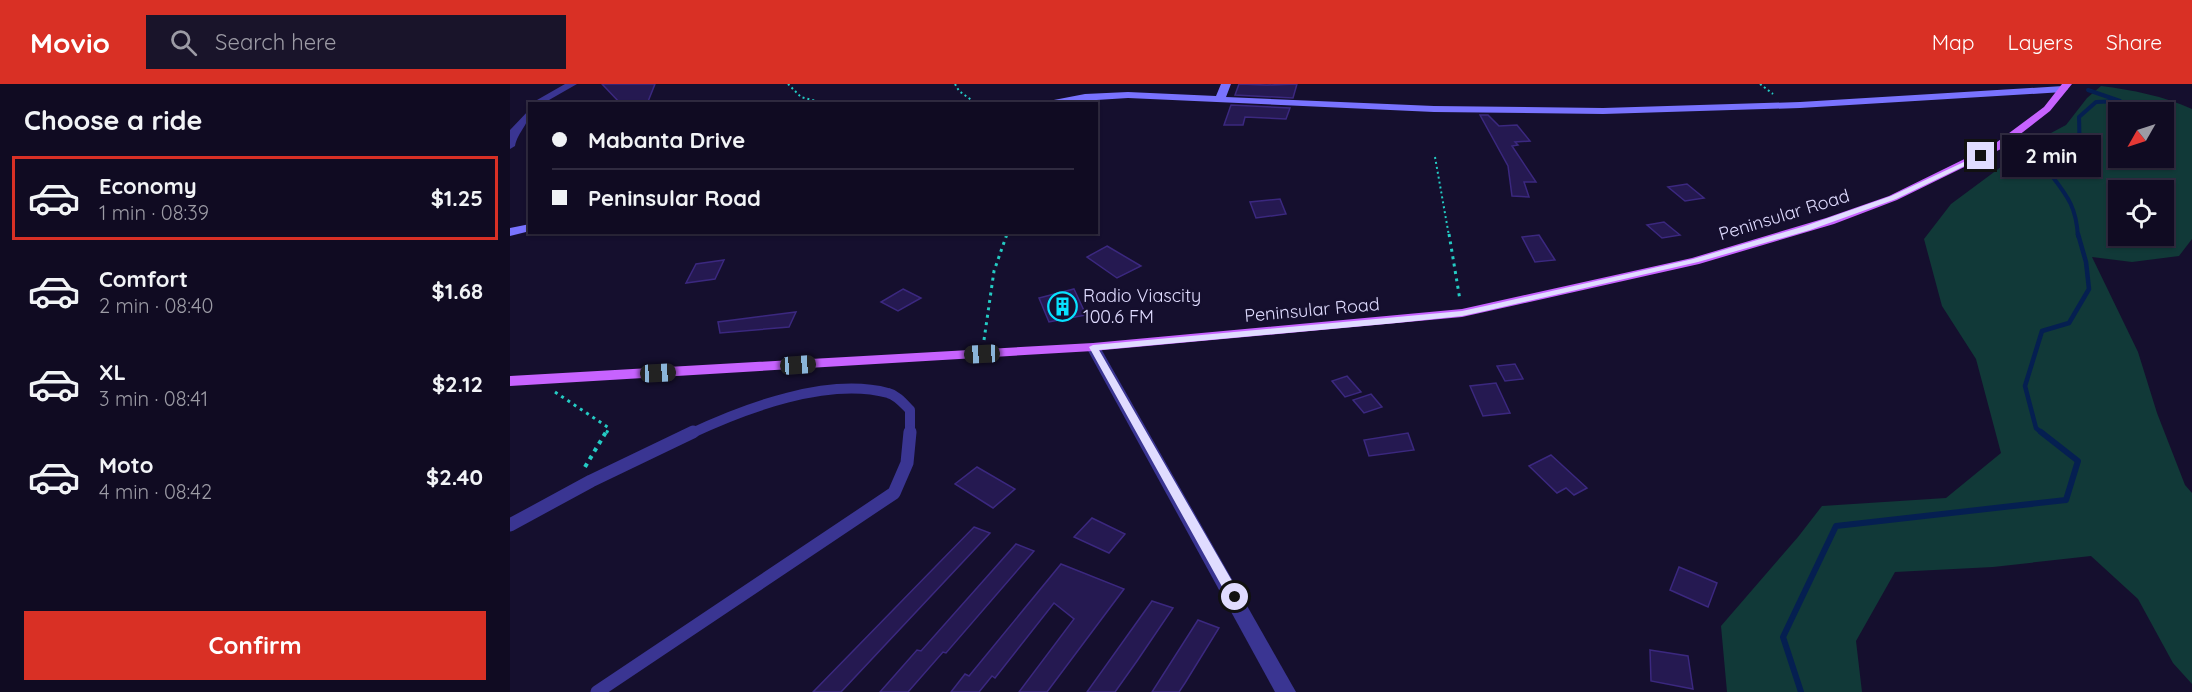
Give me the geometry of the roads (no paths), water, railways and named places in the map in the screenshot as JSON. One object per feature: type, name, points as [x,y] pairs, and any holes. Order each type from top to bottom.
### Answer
[{"type":"main road","name":"Peninsular Road","points":[[510,381],[1093,347],[1462,313],[1695,261],[1830,221],[1893,198],[1997,147],[2047,109],[2065,87]]},
{"type":"street","points":[[538,102],[572,84]]},
{"type":"street","points":[[1220,99],[1226,84]]},
{"type":"street","points":[[1050,102],[1085,97],[1128,95],[1443,109],[1643,110],[1812,105],[2065,87]]},
{"type":"street","points":[[510,146],[512,134],[528,114]]},
{"type":"street","points":[[510,232],[528,228]]},
{"type":"street","points":[[1093,347],[1286,692]]},
{"type":"lane","points":[[510,525],[666,445],[715,423],[802,395],[839,389],[889,393],[910,410],[910,456],[904,476],[894,493],[597,692]]},
{"type":"waterway","points":[[2078,236],[2071,204],[2052,176],[2069,164],[2077,152],[2079,117],[2096,102],[2120,101],[2088,90]]},
{"type":"waterway","points":[[2043,434],[2036,428],[2025,386],[2042,331],[2069,323],[2089,289],[2086,262],[2078,234]]},
{"type":"waterway","points":[[1801,692],[1783,637],[1836,526],[2066,500],[2078,461],[2041,432]]},
{"type":"place","name":"Radio Viascity 100.6 FM","points":[[1062,306]]}]
